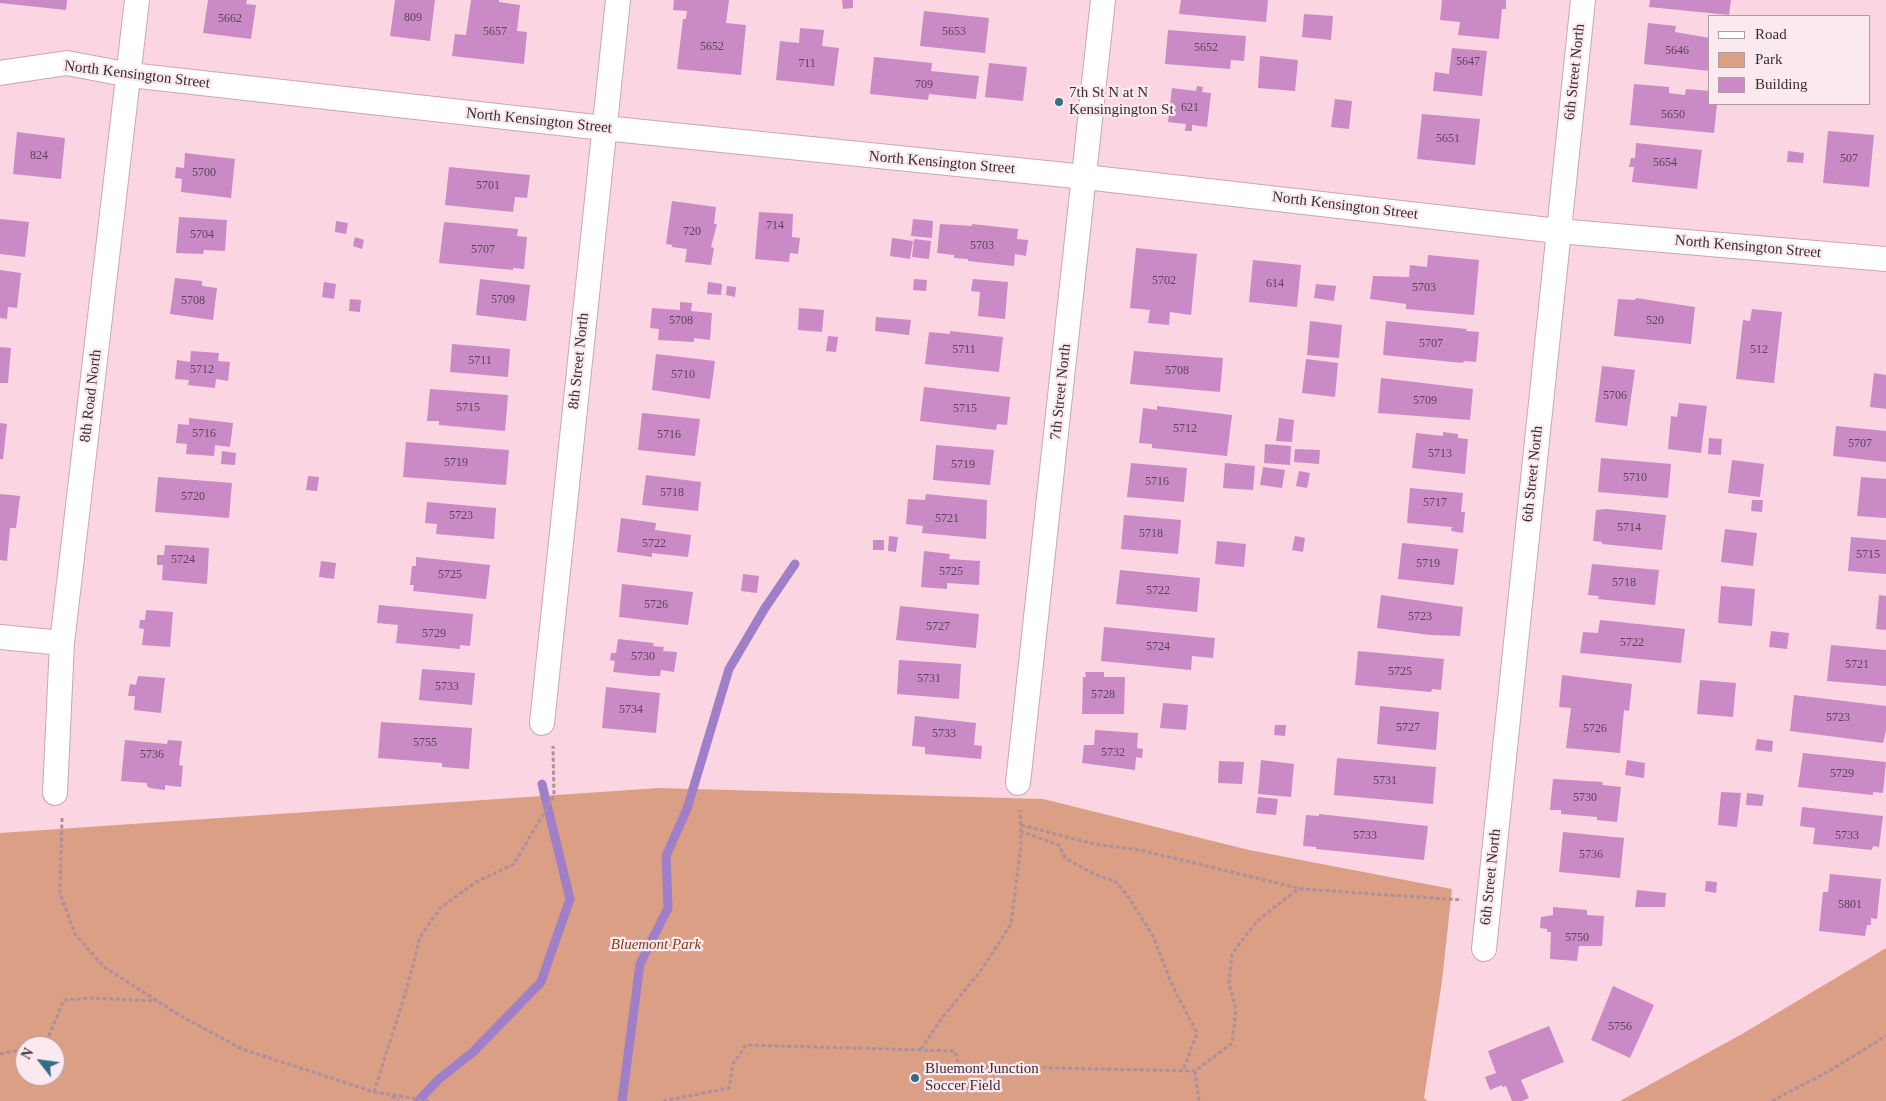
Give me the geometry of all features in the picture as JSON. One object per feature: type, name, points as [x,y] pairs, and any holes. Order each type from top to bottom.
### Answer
[{"type":"street","name":"8th Road North","points":[[55,793],[62,642],[130,75],[137,0]]},
{"type":"street","name":"8th Street North","points":[[542,723],[618,0]]},
{"type":"street","name":"7th Street North","points":[[1018,783],[1103,0]]},
{"type":"street","name":"6th Street North","points":[[1484,949],[1583,0]]},
{"type":"street","name":"North Kensington Street","points":[[0,72],[67,63],[130,75],[604,128],[1085,176],[1558,231],[1886,259]]},
{"type":"street","points":[[0,637],[62,642]]},
{"type":"path","points":[[374,1092],[407,988],[420,937],[441,908],[476,882],[514,864],[554,796],[555,750],[542,723]]},
{"type":"path","points":[[55,793],[63,803],[60,893],[75,934],[104,967],[158,1001],[242,1049],[374,1092],[431,1101]]},
{"type":"path","points":[[921,1049],[942,1018],[982,969],[1011,924],[1021,845],[1021,825],[1094,844],[1140,850],[1302,889],[1489,901]]},
{"type":"path","points":[[1020,831],[1059,845],[1065,858],[1096,875],[1115,881],[1127,895],[1153,936],[1173,988],[1197,1033],[1183,1071]]},
{"type":"path","points":[[663,1101],[729,1088],[733,1064],[746,1045],[921,1049],[955,1052],[958,1066],[1195,1071],[1232,1043],[1236,1010],[1229,983],[1232,954],[1258,921],[1298,889],[1302,889]]},
{"type":"path","points":[[49,1036],[64,1000],[92,998],[158,1001]]},
{"type":"path","points":[[1772,1101],[1829,1071],[1886,1036]]},
{"type":"path","points":[[0,1054],[15,1051]]},
{"type":"path","points":[[1195,1071],[1200,1101]]},
{"type":"path","points":[[392,1095],[398,1101]]},
{"type":"green space","name":"Bluemont Park","points":[[659,788],[1043,799],[1249,850],[1452,889],[1442,981],[1424,1098],[1428,1101],[0,1101],[0,833]]},
{"type":"green space","points":[[1886,948],[1886,1101],[1620,1101],[1742,1034]]},
{"type":"building","points":[[0,0],[67,0],[66,10],[0,3]]},
{"type":"building","points":[[208,0],[247,0],[246,4],[256,5],[251,39],[203,33]]},
{"type":"building","points":[[395,0],[435,0],[430,41],[390,36]]},
{"type":"building","points":[[471,0],[499,0],[499,2],[520,5],[517,31],[527,32],[524,64],[452,56],[455,34],[466,35]]},
{"type":"building","points":[[674,0],[729,0],[726,23],[746,25],[741,75],[677,69],[683,19],[686,19],[687,11],[673,10]]},
{"type":"building","points":[[842,0],[853,0],[853,8],[843,9]]},
{"type":"building","points":[[1181,0],[1268,0],[1266,22],[1179,14]]},
{"type":"building","points":[[1442,0],[1506,0],[1506,9],[1502,9],[1499,39],[1458,35],[1460,22],[1440,20]]},
{"type":"building","points":[[1650,0],[1731,0],[1729,15],[1649,7]]},
{"type":"building","points":[[924,11],[989,18],[985,53],[920,46]]},
{"type":"building","points":[[1304,14],[1333,16],[1331,40],[1302,37]]},
{"type":"building","points":[[1648,23],[1676,26],[1675,32],[1708,38],[1708,71],[1644,64]]},
{"type":"building","points":[[800,28],[824,30],[822,46],[839,48],[834,86],[776,80],[780,41],[799,43]]},
{"type":"building","points":[[1168,30],[1246,36],[1244,61],[1231,60],[1230,69],[1165,64]]},
{"type":"building","points":[[1452,48],[1487,51],[1482,96],[1433,91],[1435,72],[1449,74]]},
{"type":"building","points":[[1260,56],[1298,60],[1295,91],[1258,88]]},
{"type":"building","points":[[874,57],[932,63],[931,71],[979,76],[976,99],[929,94],[928,100],[870,94]]},
{"type":"building","points":[[989,63],[1027,67],[1023,101],[985,97]]},
{"type":"building","points":[[1634,84],[1669,87],[1669,93],[1685,95],[1686,89],[1708,91],[1708,105],[1717,105],[1714,133],[1630,125]]},
{"type":"building","points":[[1197,86],[1203,87],[1202,92],[1211,93],[1207,127],[1192,125],[1192,131],[1185,131],[1186,124],[1168,122],[1172,88],[1196,91]]},
{"type":"building","points":[[1335,99],[1352,101],[1349,129],[1331,127]]},
{"type":"building","points":[[1422,114],[1480,119],[1475,165],[1417,159]]},
{"type":"building","points":[[1828,131],[1874,135],[1869,187],[1823,183]]},
{"type":"building","points":[[17,132],[65,138],[61,179],[13,174]]},
{"type":"building","points":[[1636,143],[1702,150],[1697,189],[1632,182],[1634,167],[1629,167],[1631,158],[1635,158]]},
{"type":"building","points":[[1788,151],[1804,153],[1803,163],[1787,162]]},
{"type":"building","points":[[185,153],[235,159],[231,198],[181,192],[182,179],[175,178],[176,167],[184,168]]},
{"type":"building","points":[[449,167],[530,175],[527,198],[515,197],[513,212],[445,205]]},
{"type":"building","points":[[672,201],[716,207],[714,224],[717,224],[711,247],[714,248],[711,265],[685,262],[687,249],[672,247],[672,245],[666,244]]},
{"type":"building","points":[[759,212],[793,214],[792,237],[800,238],[798,254],[790,253],[789,262],[755,259]]},
{"type":"building","points":[[179,217],[227,220],[225,251],[204,250],[203,254],[176,253]]},
{"type":"building","points":[[0,219],[29,222],[25,257],[0,254]]},
{"type":"building","points":[[913,219],[933,221],[932,238],[911,236]]},
{"type":"building","points":[[336,221],[348,223],[346,234],[335,232]]},
{"type":"building","points":[[444,222],[518,229],[517,236],[527,237],[524,269],[513,268],[513,270],[439,263]]},
{"type":"building","points":[[940,224],[972,226],[972,224],[1018,229],[1017,239],[1028,240],[1026,256],[1015,254],[1014,266],[968,261],[968,259],[954,258],[954,255],[937,253]]},
{"type":"building","points":[[355,237],[364,240],[362,249],[353,246]]},
{"type":"building","points":[[892,238],[913,241],[910,259],[890,256]]},
{"type":"building","points":[[914,239],[931,241],[929,259],[912,257]]},
{"type":"building","points":[[1136,248],[1197,254],[1191,315],[1170,312],[1169,325],[1148,323],[1150,310],[1130,308]]},
{"type":"building","points":[[1428,255],[1479,260],[1474,315],[1406,309],[1406,304],[1370,299],[1373,276],[1409,277],[1410,265],[1427,267]]},
{"type":"building","points":[[1253,260],[1301,265],[1297,307],[1249,302]]},
{"type":"building","points":[[0,270],[21,273],[17,308],[8,307],[7,319],[0,318]]},
{"type":"building","points":[[175,278],[202,281],[202,286],[217,288],[213,320],[170,314]]},
{"type":"building","points":[[480,279],[530,285],[526,321],[476,315]]},
{"type":"building","points":[[914,279],[927,280],[926,291],[913,290]]},
{"type":"building","points":[[973,279],[1008,282],[1005,319],[978,316],[980,292],[971,291]]},
{"type":"building","points":[[324,282],[336,284],[334,299],[322,297]]},
{"type":"building","points":[[708,282],[722,284],[721,295],[707,294]]},
{"type":"building","points":[[1316,284],[1336,286],[1334,301],[1314,298]]},
{"type":"building","points":[[727,286],[736,287],[735,297],[726,295]]},
{"type":"building","points":[[1636,298],[1695,307],[1691,344],[1614,336],[1618,299],[1635,300]]},
{"type":"building","points":[[350,299],[361,300],[360,312],[349,311]]},
{"type":"building","points":[[680,302],[692,303],[691,311],[712,313],[710,340],[694,338],[694,342],[658,340],[659,329],[650,328],[652,308],[680,310]]},
{"type":"building","points":[[799,308],[824,310],[822,332],[798,330]]},
{"type":"building","points":[[1752,309],[1782,312],[1774,383],[1736,379],[1743,320],[1750,321]]},
{"type":"building","points":[[876,317],[911,320],[909,335],[875,331]]},
{"type":"building","points":[[1310,321],[1342,325],[1339,358],[1307,355]]},
{"type":"building","points":[[1386,321],[1467,329],[1466,331],[1479,332],[1476,362],[1464,361],[1463,363],[1383,355]]},
{"type":"building","points":[[950,331],[1003,337],[999,372],[925,364],[929,332],[950,334]]},
{"type":"building","points":[[828,336],[838,337],[836,352],[826,351]]},
{"type":"building","points":[[452,344],[510,349],[508,377],[450,372]]},
{"type":"building","points":[[0,347],[11,348],[8,383],[0,383]]},
{"type":"building","points":[[191,351],[219,353],[218,361],[230,362],[228,381],[216,379],[215,388],[188,385],[189,380],[175,379],[177,360],[190,362]]},
{"type":"building","points":[[1134,351],[1223,358],[1220,392],[1130,384]]},
{"type":"building","points":[[656,354],[715,361],[710,399],[652,390]]},
{"type":"building","points":[[1306,359],[1338,363],[1335,397],[1302,393]]},
{"type":"building","points":[[1602,366],[1635,370],[1627,426],[1595,422]]},
{"type":"building","points":[[1874,373],[1886,375],[1886,409],[1870,407]]},
{"type":"building","points":[[1381,378],[1473,389],[1470,420],[1378,413]]},
{"type":"building","points":[[924,387],[1010,397],[1007,425],[997,424],[996,430],[920,421]]},
{"type":"building","points":[[430,389],[508,395],[505,431],[439,425],[439,421],[427,421]]},
{"type":"building","points":[[1679,403],[1707,406],[1701,453],[1668,449],[1671,416],[1677,417]]},
{"type":"building","points":[[1157,406],[1232,415],[1227,456],[1152,448],[1152,444],[1139,443],[1143,408],[1157,410]]},
{"type":"building","points":[[642,413],[700,419],[695,456],[638,450]]},
{"type":"building","points":[[189,418],[233,423],[230,447],[215,445],[214,456],[186,454],[187,444],[176,443],[178,424],[189,425]]},
{"type":"building","points":[[1279,418],[1294,420],[1292,442],[1276,441]]},
{"type":"building","points":[[0,423],[7,424],[3,459],[0,459]]},
{"type":"building","points":[[1836,426],[1886,431],[1886,462],[1833,456]]},
{"type":"building","points":[[1443,432],[1458,434],[1458,438],[1468,439],[1465,474],[1412,468],[1416,433],[1443,436]]},
{"type":"building","points":[[1709,438],[1722,439],[1721,455],[1708,454]]},
{"type":"building","points":[[406,442],[509,450],[506,485],[403,477]]},
{"type":"building","points":[[1265,444],[1291,446],[1290,465],[1264,463]]},
{"type":"building","points":[[936,445],[994,450],[990,485],[933,480]]},
{"type":"building","points":[[1295,449],[1320,450],[1319,464],[1294,462]]},
{"type":"building","points":[[222,451],[236,453],[235,465],[221,464]]},
{"type":"building","points":[[1601,458],[1671,464],[1668,498],[1598,492]]},
{"type":"building","points":[[1732,460],[1764,464],[1760,497],[1728,493]]},
{"type":"building","points":[[1131,463],[1187,468],[1184,502],[1127,497]]},
{"type":"building","points":[[1225,463],[1255,466],[1253,490],[1223,488]]},
{"type":"building","points":[[1263,467],[1285,470],[1282,488],[1260,485]]},
{"type":"building","points":[[1299,471],[1310,473],[1307,488],[1296,486]]},
{"type":"building","points":[[646,475],[701,482],[698,511],[642,505]]},
{"type":"building","points":[[308,476],[319,477],[317,491],[306,490]]},
{"type":"building","points":[[158,477],[232,483],[229,518],[155,512]]},
{"type":"building","points":[[1861,477],[1886,479],[1886,518],[1857,516]]},
{"type":"building","points":[[1410,488],[1463,493],[1461,512],[1465,512],[1463,533],[1451,531],[1452,527],[1407,523]]},
{"type":"building","points":[[0,494],[20,496],[16,528],[10,528],[7,561],[0,560]]},
{"type":"building","points":[[926,494],[987,500],[986,539],[922,533],[923,526],[906,524],[908,499],[925,500]]},
{"type":"building","points":[[1752,500],[1763,500],[1762,512],[1751,511]]},
{"type":"building","points":[[427,502],[496,508],[494,539],[436,534],[437,524],[425,523]]},
{"type":"building","points":[[1606,509],[1666,515],[1662,550],[1602,544],[1602,542],[1593,541],[1596,510]]},
{"type":"building","points":[[1124,515],[1181,520],[1178,554],[1121,549]]},
{"type":"building","points":[[621,518],[656,523],[655,530],[691,535],[688,557],[652,553],[652,557],[617,552]]},
{"type":"building","points":[[1725,529],[1757,533],[1753,566],[1721,562]]},
{"type":"building","points":[[889,536],[898,537],[896,552],[888,551]]},
{"type":"building","points":[[1295,536],[1305,538],[1303,552],[1292,550]]},
{"type":"building","points":[[1851,537],[1886,540],[1886,574],[1848,571]]},
{"type":"building","points":[[873,540],[884,540],[884,550],[873,550]]},
{"type":"building","points":[[1217,541],[1246,544],[1244,567],[1215,564]]},
{"type":"building","points":[[1402,543],[1458,549],[1454,585],[1398,579]]},
{"type":"building","points":[[165,545],[209,548],[207,584],[162,580],[163,565],[157,565],[157,555],[164,555]]},
{"type":"building","points":[[924,551],[950,554],[949,559],[980,561],[979,585],[947,583],[947,589],[921,587]]},
{"type":"building","points":[[416,557],[490,565],[486,599],[413,591],[414,585],[410,585],[412,566],[416,566]]},
{"type":"building","points":[[321,561],[336,563],[334,579],[319,577]]},
{"type":"building","points":[[1592,564],[1659,570],[1655,605],[1598,599],[1599,596],[1588,595]]},
{"type":"building","points":[[1120,570],[1200,578],[1197,612],[1116,604]]},
{"type":"building","points":[[743,574],[759,576],[757,593],[741,591]]},
{"type":"building","points":[[622,584],[693,592],[688,625],[619,617]]},
{"type":"building","points":[[1721,586],[1755,589],[1752,626],[1718,623]]},
{"type":"building","points":[[1381,595],[1463,607],[1460,636],[1430,635],[1377,628]]},
{"type":"building","points":[[1879,595],[1886,596],[1886,630],[1876,629]]},
{"type":"building","points":[[379,605],[473,614],[470,646],[460,645],[460,649],[396,643],[398,625],[377,623]]},
{"type":"building","points":[[900,606],[979,614],[976,648],[896,640]]},
{"type":"building","points":[[146,610],[173,612],[170,647],[142,645],[144,629],[139,628],[140,620],[145,620]]},
{"type":"building","points":[[1600,620],[1685,629],[1681,663],[1580,653],[1583,632],[1598,633]]},
{"type":"building","points":[[1104,627],[1215,638],[1213,658],[1192,656],[1191,670],[1101,661]]},
{"type":"building","points":[[1771,631],[1789,633],[1787,649],[1769,647]]},
{"type":"building","points":[[618,639],[654,643],[653,646],[664,647],[663,651],[677,652],[674,672],[661,670],[660,676],[649,676],[613,672],[615,661],[610,660],[611,653],[616,653]]},
{"type":"building","points":[[1831,645],[1886,650],[1886,686],[1827,681]]},
{"type":"building","points":[[1358,651],[1444,659],[1441,690],[1432,689],[1431,692],[1355,685]]},
{"type":"building","points":[[899,660],[961,664],[959,699],[897,694]]},
{"type":"building","points":[[422,669],[475,673],[472,705],[419,700]]},
{"type":"building","points":[[1085,672],[1104,672],[1104,677],[1125,677],[1124,714],[1082,714],[1083,677],[1086,677]]},
{"type":"building","points":[[1562,675],[1632,684],[1629,711],[1624,710],[1620,753],[1566,748],[1571,708],[1559,707]]},
{"type":"building","points":[[138,676],[165,678],[161,713],[134,710],[135,696],[128,696],[130,684],[136,685]]},
{"type":"building","points":[[1700,680],[1736,683],[1733,717],[1697,714]]},
{"type":"building","points":[[606,687],[660,693],[656,733],[602,728]]},
{"type":"building","points":[[1794,695],[1886,706],[1886,731],[1883,743],[1790,731]]},
{"type":"building","points":[[1163,703],[1188,705],[1186,730],[1160,728]]},
{"type":"building","points":[[1380,706],[1439,712],[1436,750],[1377,744]]},
{"type":"building","points":[[915,716],[976,723],[974,745],[982,746],[981,759],[925,754],[925,747],[912,746]]},
{"type":"building","points":[[381,722],[472,728],[469,769],[442,767],[442,763],[378,758]]},
{"type":"building","points":[[1275,725],[1286,725],[1285,736],[1274,735]]},
{"type":"building","points":[[1095,730],[1138,733],[1137,748],[1143,749],[1142,758],[1136,757],[1135,770],[1082,763],[1084,745],[1094,745]]},
{"type":"building","points":[[1757,739],[1773,741],[1772,752],[1755,750]]},
{"type":"building","points":[[125,740],[167,744],[168,740],[182,741],[179,765],[183,766],[181,787],[165,785],[165,790],[150,788],[147,786],[147,783],[121,781]]},
{"type":"building","points":[[1803,753],[1886,762],[1883,793],[1873,792],[1873,795],[1798,787]]},
{"type":"building","points":[[1337,758],[1436,767],[1433,804],[1334,795]]},
{"type":"building","points":[[1261,760],[1294,764],[1291,797],[1258,794]]},
{"type":"building","points":[[1627,760],[1645,763],[1644,778],[1625,775]]},
{"type":"building","points":[[1219,761],[1244,762],[1242,784],[1218,783]]},
{"type":"building","points":[[1553,779],[1603,782],[1602,785],[1621,787],[1617,822],[1597,820],[1597,817],[1561,814],[1561,810],[1550,810]]},
{"type":"building","points":[[1721,792],[1741,793],[1737,827],[1718,825]]},
{"type":"building","points":[[1747,793],[1764,795],[1762,806],[1746,805]]},
{"type":"building","points":[[1258,797],[1278,799],[1276,815],[1256,813]]},
{"type":"building","points":[[1802,807],[1883,816],[1879,847],[1873,846],[1872,850],[1813,844],[1815,828],[1800,826]]},
{"type":"building","points":[[1319,814],[1428,826],[1424,860],[1303,846],[1306,815],[1319,816]]},
{"type":"building","points":[[1563,832],[1624,838],[1620,878],[1559,872]]},
{"type":"building","points":[[1830,874],[1881,879],[1877,919],[1871,918],[1871,925],[1867,925],[1865,936],[1819,931],[1823,892],[1828,892]]},
{"type":"building","points":[[1706,881],[1717,882],[1716,893],[1705,891]]},
{"type":"building","points":[[1637,890],[1666,893],[1665,907],[1635,907]]},
{"type":"building","points":[[1553,907],[1587,910],[1587,915],[1604,916],[1602,946],[1579,946],[1577,961],[1550,959],[1551,932],[1540,928],[1541,917],[1553,915]]},
{"type":"building","points":[[1613,986],[1654,1005],[1630,1058],[1591,1040]]},
{"type":"building","points":[[1549,1026],[1564,1062],[1521,1080],[1529,1098],[1522,1101],[1512,1101],[1506,1086],[1502,1087],[1502,1085],[1490,1090],[1485,1077],[1496,1073],[1488,1051]]},
{"type":"waterway","points":[[622,1101],[640,964],[668,908],[666,856],[687,809],[729,669],[765,608],[795,564]]},
{"type":"waterway","points":[[418,1101],[439,1079],[473,1052],[541,982],[570,899],[542,784]]},
{"type":"place","name":"7th St N at N Kensingington St","points":[[1059,102]]},
{"type":"place","name":"Bluemont Junction Soccer Field","points":[[915,1078]]}]
